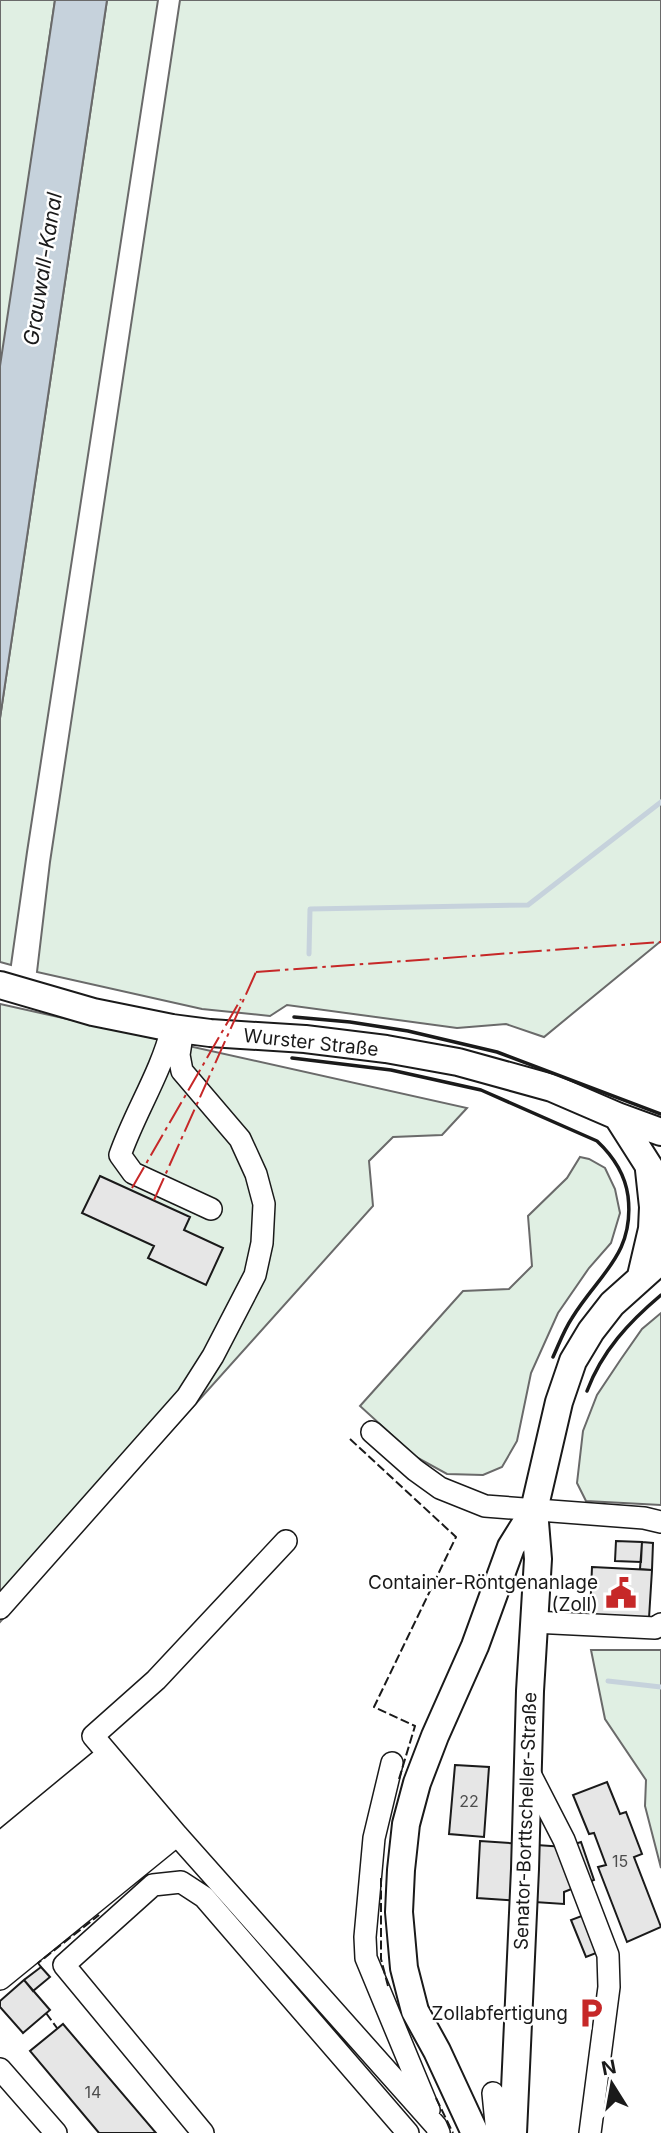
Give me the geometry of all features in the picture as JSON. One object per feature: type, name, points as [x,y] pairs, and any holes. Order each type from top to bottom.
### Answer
[{"type":"main road","name":"Wurster Straße","points":[[0,985],[93,1012],[177,1029],[305,1038],[458,1062],[552,1088],[661,1132]]},
{"type":"main road","points":[[617,1116],[655,1177],[651,1268]]},
{"type":"main road","name":"Senator-Borttscheller-Straße","points":[[513,2133],[533,1622],[538,1559],[534,1510],[559,1402],[573,1362],[605,1313],[651,1268]]},
{"type":"main road","name":"Senator-Borttscheller-Straße","points":[[475,2133],[415,2011],[404,1968],[399,1912],[401,1870],[406,1824],[417,1783],[475,1646],[511,1547],[534,1510]]},
{"type":"street","points":[[177,1029],[127,1135],[120,1156],[133,1173],[211,1209]]},
{"type":"street","points":[[0,1608],[187,1397],[213,1356],[256,1275],[262,1243],[264,1204],[256,1174],[240,1139],[182,1071],[177,1029]]},
{"type":"street","points":[[372,1432],[440,1488],[485,1506],[644,1518],[661,1522]]},
{"type":"street","points":[[286,1541],[156,1679],[93,1736],[437,2130]]},
{"type":"street","points":[[533,1622],[655,1628],[661,1625]]},
{"type":"street","points":[[392,1763],[374,1838],[365,1937],[366,1958],[437,2130]]},
{"type":"street","points":[[527,1767],[564,1840],[608,1955],[609,1987],[590,2133]]},
{"type":"street","points":[[0,1843],[143,1795]]},
{"type":"street","points":[[0,1866],[143,1795]]},
{"type":"street","points":[[0,1888],[143,1795]]},
{"type":"street","points":[[0,1911],[143,1795]]},
{"type":"street","points":[[0,1935],[143,1795]]},
{"type":"street","points":[[0,1959],[143,1795]]},
{"type":"street","points":[[0,1979],[143,1795]]},
{"type":"street","points":[[203,2133],[64,1965],[153,1885],[181,1882],[204,1897],[408,2133]]},
{"type":"street","points":[[0,2069],[56,2133]]},
{"type":"street","points":[[493,2093],[497,2133]]},
{"type":"green space","points":[[0,0],[55,0],[0,376]]},
{"type":"green space","points":[[107,0],[158,0],[11,965],[0,962],[0,718]]},
{"type":"green space","points":[[180,0],[661,0],[661,941],[544,1037],[506,1024],[457,1028],[287,1005],[270,1016],[202,1009],[37,972],[50,862]]},
{"type":"green space","points":[[0,1004],[467,1108],[442,1135],[393,1137],[369,1161],[373,1206],[0,1622]]},
{"type":"green space","points":[[580,1157],[605,1168],[615,1189],[620,1213],[611,1243],[589,1268],[558,1313],[531,1373],[517,1441],[502,1467],[483,1475],[447,1474],[416,1457],[360,1406],[463,1291],[509,1289],[532,1266],[528,1216],[567,1178]]},
{"type":"green space","points":[[661,1313],[661,1505],[586,1501],[577,1483],[583,1431],[597,1395],[642,1329]]},
{"type":"green space","points":[[591,1650],[661,1650],[661,1868],[645,1806],[646,1780],[605,1719]]},
{"type":"water","name":"Grauwall-Kanal","points":[[55,0],[107,0],[0,718],[0,366]]},
{"type":"building","points":[[100,1176],[190,1217],[184,1230],[223,1248],[206,1285],[148,1258],[154,1246],[82,1213]]},
{"type":"building","points":[[616,1541],[642,1542],[641,1562],[615,1561]]},
{"type":"building","points":[[642,1542],[653,1543],[652,1570],[640,1569]]},
{"type":"building","name":"Container-Röntgenanlage (Zoll)","points":[[592,1567],[652,1570],[649,1618],[590,1615]]},
{"type":"building","points":[[455,1765],[489,1767],[484,1837],[449,1834]]},
{"type":"building","points":[[607,1782],[620,1814],[626,1812],[642,1854],[634,1857],[661,1927],[627,1942],[598,1867],[606,1865],[594,1833],[589,1834],[573,1795]]},
{"type":"building","points":[[480,1841],[565,1847],[581,1842],[594,1880],[564,1892],[564,1904],[477,1898]]},
{"type":"building","points":[[600,1909],[614,1946],[586,1957],[571,1920]]},
{"type":"building","points":[[41,1967],[50,1977],[33,1991],[24,1980]]},
{"type":"building","points":[[24,1980],[50,2010],[23,2033],[0,2007],[0,2001]]},
{"type":"building","points":[[63,2024],[156,2133],[99,2133],[30,2051]]},
{"type":"waterway","points":[[309,954],[310,909],[528,905],[661,802]]},
{"type":"waterway","points":[[608,1681],[661,1687]]},
{"type":"fence","points":[[350,1439],[456,1537],[374,1707],[415,1726],[399,1779]]},
{"type":"fence","points":[[381,1878],[381,1959],[388,1986]]},
{"type":"fence","points":[[41,1967],[38,1963],[99,1915]]},
{"type":"fence","points":[[46,2013],[57,2028]]},
{"type":"fence","points":[[436,2098],[453,2133]]},
{"type":"wall","points":[[294,1017],[408,1031],[497,1052],[661,1114]]},
{"type":"wall","points":[[292,1058],[391,1070],[481,1090],[597,1141],[608,1153],[621,1173],[628,1196],[626,1233],[613,1262],[569,1323],[553,1357]]},
{"type":"wall","points":[[587,1391],[600,1363],[618,1338],[661,1295]]},
{"type":"power","points":[[256,972],[661,942]]},
{"type":"power","points":[[154,1200],[256,972]]},
{"type":"power","points":[[132,1188],[241,999]]},
{"type":"place","name":"Container-Röntgenanlage (Zoll)","points":[[621,1593]]},
{"type":"place","name":"Zollabfertigung","points":[[591,2013]]}]
